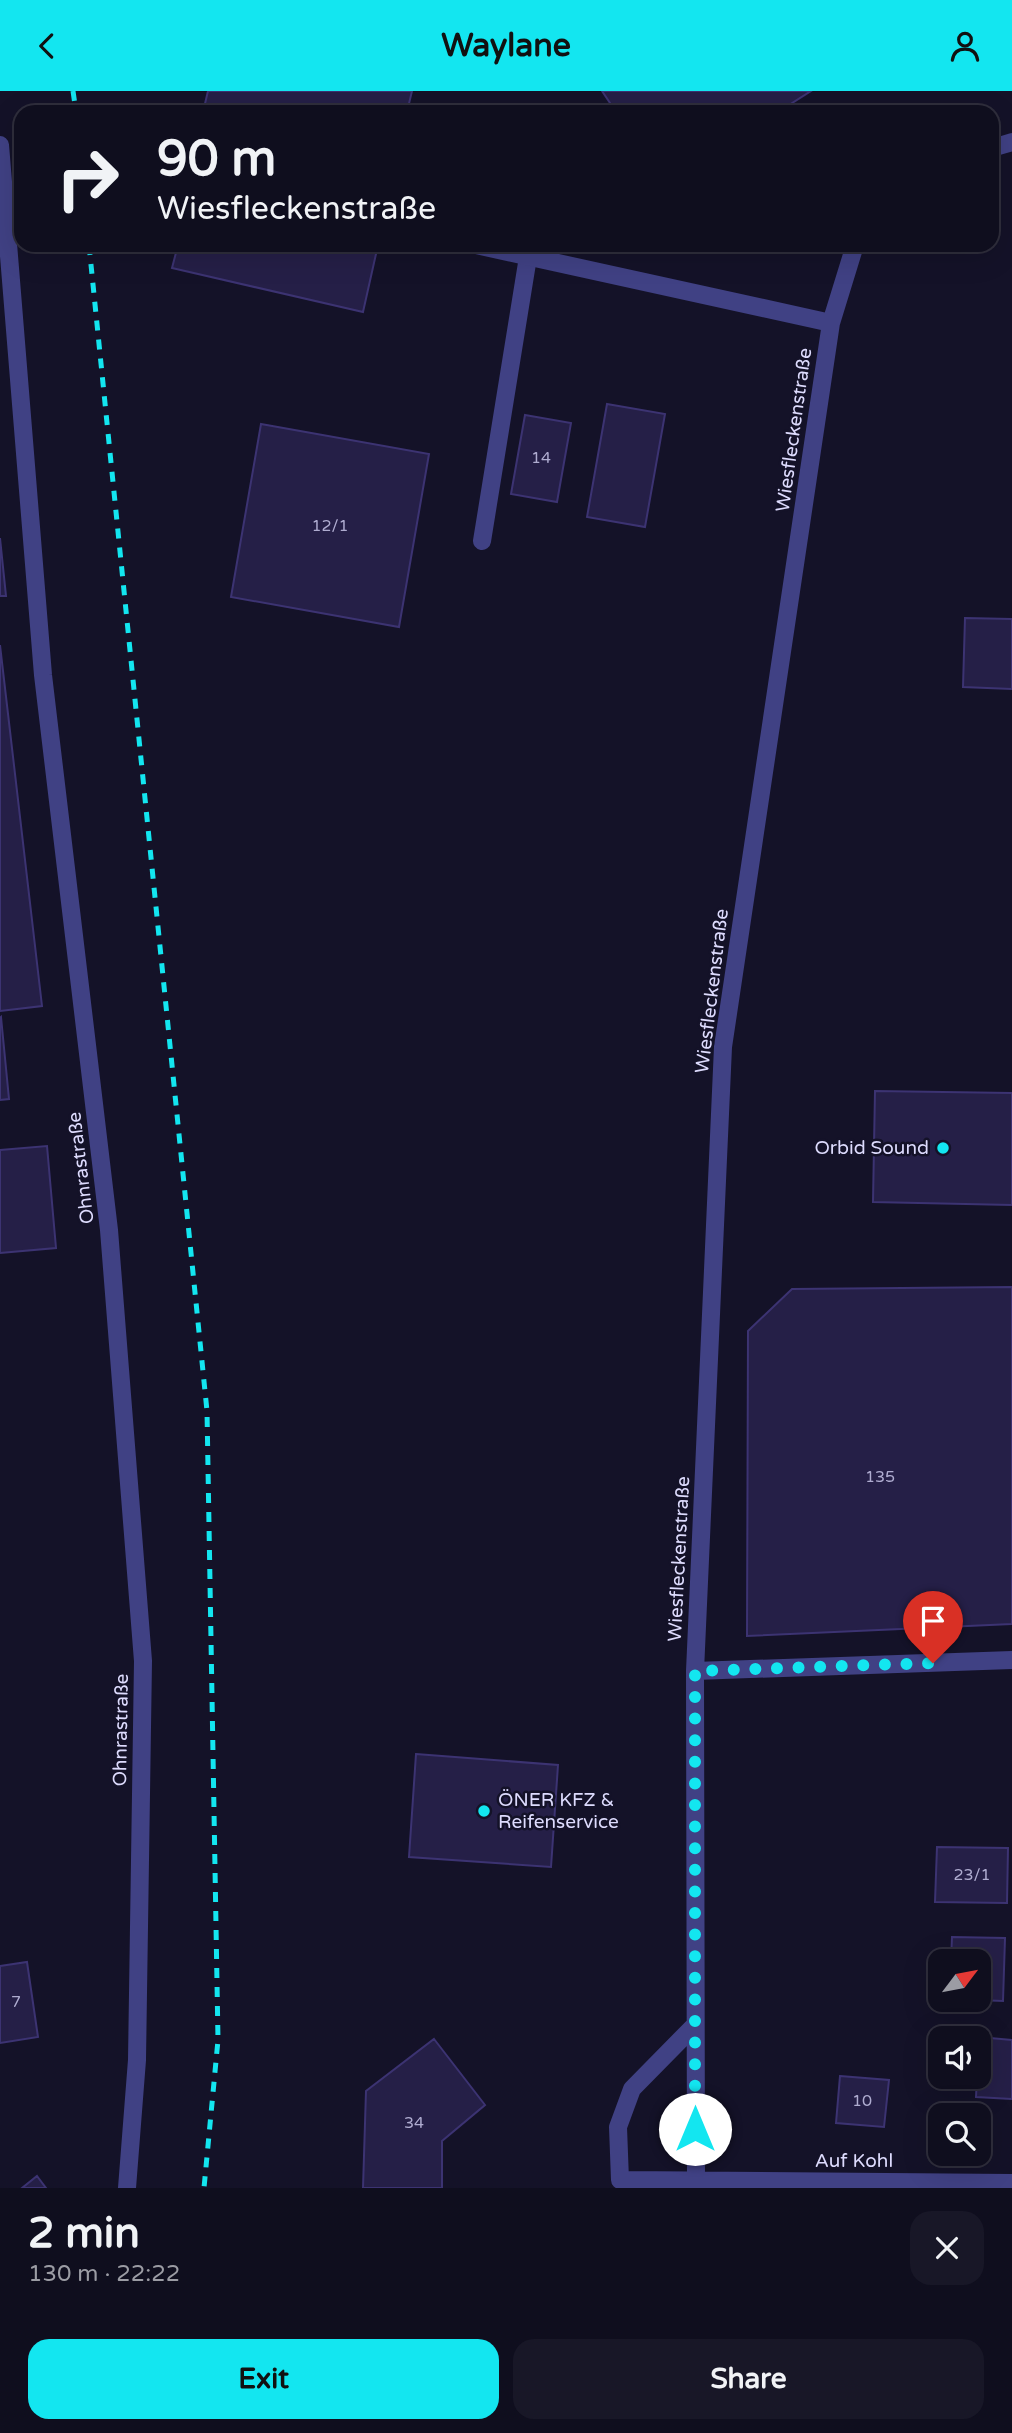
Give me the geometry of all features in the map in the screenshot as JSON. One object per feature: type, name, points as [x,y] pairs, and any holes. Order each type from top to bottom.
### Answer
[{"type":"street","name":"Ohnrastraße","points":[[0,145],[43,675],[109,1230],[142,1661],[137,2060],[127,2188]]},
{"type":"street","points":[[506,252],[831,323]]},
{"type":"street","name":"Wiesfleckenstraße","points":[[696,2181],[695,1671],[723,1047],[831,323],[853,252]]},
{"type":"street","points":[[482,541],[528,257]]},
{"type":"street","points":[[695,1671],[1012,1660]]},
{"type":"street","points":[[694,2026],[632,2089],[618,2127],[620,2180],[696,2181]]},
{"type":"street","name":"Auf Kohl","points":[[696,2181],[1012,2183]]},
{"type":"building","points":[[208,91],[412,91],[409,105],[205,105]]},
{"type":"building","points":[[602,91],[811,91],[789,105],[611,105]]},
{"type":"building","points":[[176,252],[376,252],[363,312],[172,268]]},
{"type":"building","points":[[607,404],[665,414],[645,527],[587,517]]},
{"type":"building","points":[[525,415],[571,423],[557,502],[511,494]]},
{"type":"building","points":[[261,424],[429,454],[399,627],[231,597]]},
{"type":"building","points":[[0,538],[6,596],[0,596]]},
{"type":"building","points":[[965,618],[1012,619],[1012,689],[963,687]]},
{"type":"building","points":[[0,645],[42,1006],[0,1011]]},
{"type":"building","points":[[0,1018],[9,1099],[0,1100]]},
{"type":"building","name":"Orbid Sound","points":[[875,1091],[1012,1093],[1012,1205],[873,1202]]},
{"type":"building","points":[[47,1146],[56,1248],[0,1253],[0,1150]]},
{"type":"building","points":[[1012,1287],[1012,1624],[747,1636],[748,1331],[792,1289]]},
{"type":"building","name":"ÖNER KFZ & Reifenservice","points":[[416,1754],[558,1765],[551,1867],[409,1857]]},
{"type":"building","points":[[937,1847],[1008,1848],[1007,1903],[935,1902]]},
{"type":"building","points":[[952,1937],[1005,1938],[1003,2001],[991,2001],[991,1949],[952,1949]]},
{"type":"building","points":[[27,1962],[38,2037],[0,2043],[0,1966]]},
{"type":"building","points":[[991,2038],[1012,2040],[1012,2099],[976,2097],[976,2089],[991,2089]]},
{"type":"building","points":[[434,2039],[485,2105],[442,2141],[442,2188],[363,2188],[366,2091]]},
{"type":"building","points":[[840,2076],[889,2080],[884,2127],[836,2123]]},
{"type":"building","points":[[37,2176],[46,2188],[22,2188]]},
{"type":"railway","points":[[73,91],[75,105]]},
{"type":"railway","points":[[90,252],[207,1411],[218,2040],[204,2188]]},
{"type":"place","name":"Orbid Sound","points":[[943,1148]]},
{"type":"place","name":"ÖNER KFZ & Reifenservice","points":[[484,1811]]},
{"type":"route","points":[[695,2129],[695,1671],[933,1663]]}]
